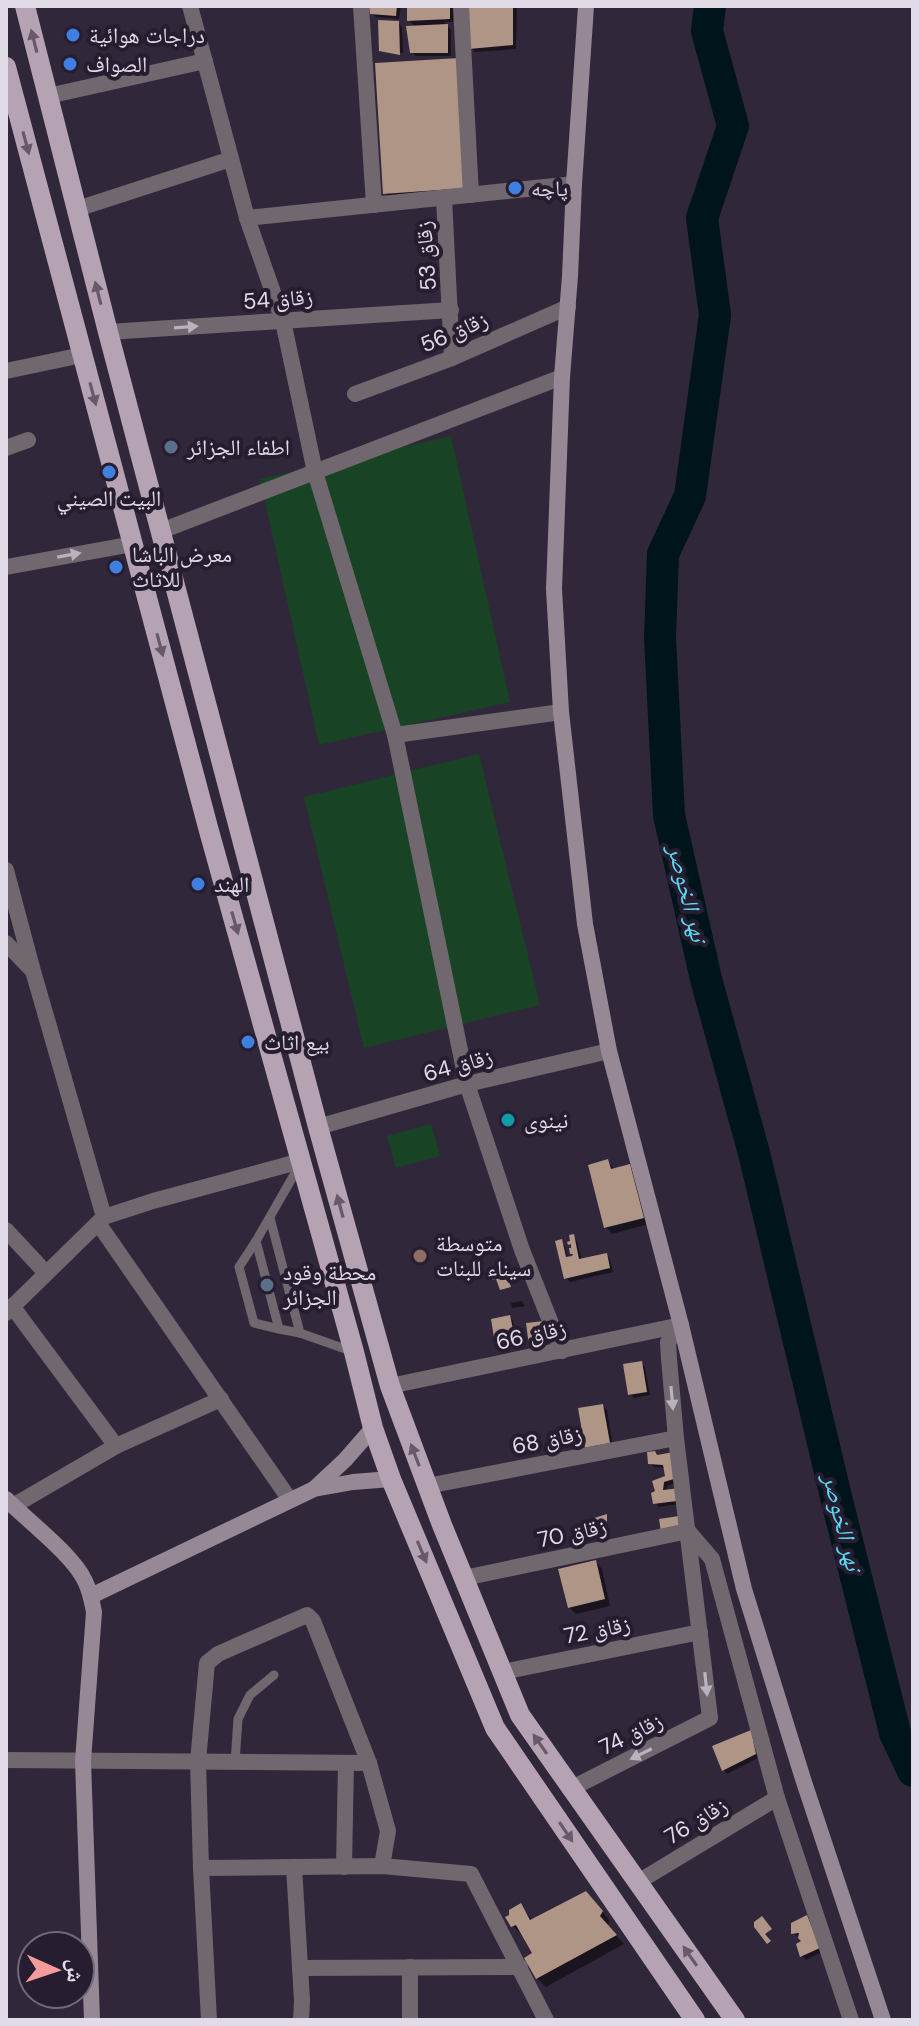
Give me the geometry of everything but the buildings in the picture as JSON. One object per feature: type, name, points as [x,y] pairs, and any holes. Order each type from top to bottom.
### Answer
[{"type":"main road","points":[[25,6],[318,1127],[390,1386],[520,1715],[735,2020]]},
{"type":"main road","points":[[6,67],[209,831],[373,1428],[391,1479],[495,1728],[695,2020]]},
{"type":"street","points":[[190,6],[247,218],[283,321],[315,472],[395,735],[467,1084],[522,1250],[562,1351]]},
{"type":"street","points":[[361,6],[374,205]]},
{"type":"street","points":[[461,6],[471,195]]},
{"type":"street","points":[[586,6],[562,377],[554,589],[561,712],[585,924],[609,1051],[681,1325],[744,1589],[883,2020]]},
{"type":"street","points":[[48,96],[205,61]]},
{"type":"street","points":[[77,209],[231,159]]},
{"type":"street","points":[[247,218],[574,184]]},
{"type":"street","name":"زقاق 53","points":[[444,198],[452,358]]},
{"type":"street","name":"زقاق 56","points":[[355,394],[452,358],[568,307]]},
{"type":"street","name":"زقاق 54","points":[[108,332],[451,310]]},
{"type":"street","points":[[6,371],[82,355]]},
{"type":"street","points":[[161,531],[562,377]]},
{"type":"street","points":[[6,448],[28,440]]},
{"type":"street","points":[[6,567],[133,544]]},
{"type":"street","points":[[395,735],[561,712]]},
{"type":"street","points":[[6,870],[101,1220],[290,1500]]},
{"type":"street","points":[[6,943],[33,971]]},
{"type":"street","name":"زقاق 64","points":[[318,1127],[467,1084],[609,1051]]},
{"type":"street","points":[[116,1446],[9,1310],[101,1220],[153,1201],[301,1161]]},
{"type":"street","points":[[6,1230],[46,1273]]},
{"type":"street","points":[[681,1325],[668,1342],[676,1438],[700,1632]]},
{"type":"street","name":"زقاق 66","points":[[390,1386],[681,1325]]},
{"type":"street","points":[[92,2020],[83,1761],[94,1612],[85,1580],[75,1565],[9,1502],[116,1446],[221,1399]]},
{"type":"street","points":[[314,1489],[373,1428]]},
{"type":"street","name":"زقاق 68","points":[[427,1486],[676,1438]]},
{"type":"street","points":[[91,1596],[314,1489],[391,1479]]},
{"type":"street","points":[[688,1531],[712,1559],[777,1798],[851,2020]]},
{"type":"street","name":"زقاق 70","points":[[464,1578],[688,1531]]},
{"type":"street","points":[[209,2020],[198,1761],[207,1663],[218,1654],[307,1615],[313,1621],[369,1763],[388,1831],[382,1866]]},
{"type":"street","name":"زقاق 72","points":[[502,1672],[700,1632]]},
{"type":"street","name":"زقاق 74","points":[[572,1788],[710,1718],[700,1632]]},
{"type":"street","points":[[6,1760],[369,1763]]},
{"type":"street","points":[[344,1867],[346,1763]]},
{"type":"street","name":"زقاق 76","points":[[638,1882],[777,1798]]},
{"type":"street","points":[[201,1868],[382,1866],[471,1874],[546,2020]]},
{"type":"street","points":[[294,1867],[301,2020]]},
{"type":"street","points":[[410,1967],[410,2020]]},
{"type":"street","points":[[300,1968],[520,1967]]},
{"type":"lane","points":[[301,1161],[239,1267],[254,1323],[300,1333],[354,1352]]},
{"type":"lane","points":[[270,1218],[300,1333]]},
{"type":"lane","points":[[256,1241],[279,1329]]},
{"type":"lane","points":[[235,1762],[238,1719],[250,1695],[274,1675]]},
{"type":"green space","points":[[451,436],[510,702],[319,745],[260,479]]},
{"type":"green space","points":[[479,754],[540,1005],[364,1048],[304,797]]},
{"type":"green space","points":[[431,1124],[440,1156],[396,1168],[387,1136]]},
{"type":"waterway","name":"نهر الخوصر","points":[[710,6],[707,31],[733,126],[702,218],[715,315],[690,496],[663,554],[660,638],[669,815],[706,979],[754,1153],[895,1733],[913,1771]]},
{"type":"place","name":"دراجات هوائية","points":[[73,35]]},
{"type":"place","name":"الصواف","points":[[70,64]]},
{"type":"place","name":"پاچه","points":[[515,188]]},
{"type":"place","name":"اطفاء الجزائر","points":[[171,447]]},
{"type":"place","name":"البيت الصيني","points":[[109,472]]},
{"type":"place","name":"معرض الباشا للاثاث","points":[[116,567]]},
{"type":"place","name":"الهند","points":[[198,884]]},
{"type":"place","name":"بيع اثاث","points":[[248,1042]]},
{"type":"place","name":"نينوى","points":[[508,1120]]},
{"type":"place","name":"متوسطة سيناء للبنات","points":[[420,1256]]},
{"type":"place","name":"محطة وقود الجزائر","points":[[267,1285]]}]
